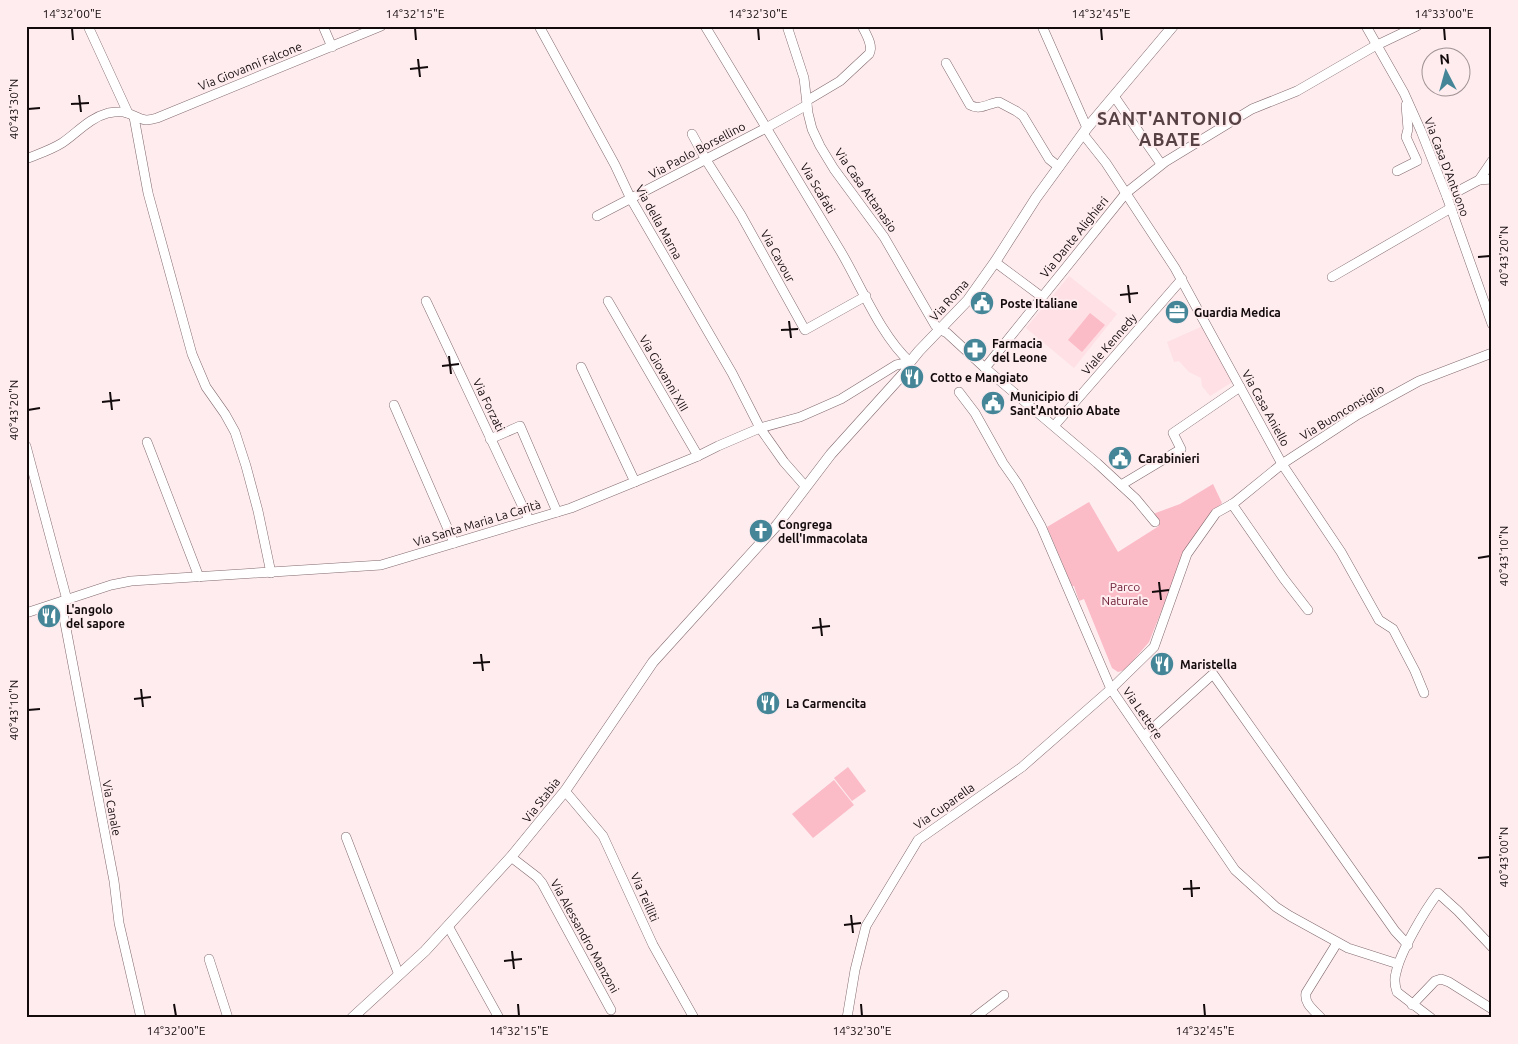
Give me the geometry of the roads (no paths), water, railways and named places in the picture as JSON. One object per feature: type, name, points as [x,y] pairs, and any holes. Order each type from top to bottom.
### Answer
[{"type":"main road","name":"Via Roma","points":[[728,579],[777,525],[831,454],[905,372],[910,362],[968,300],[1036,198],[1085,131],[1173,26]]},
{"type":"main road","name":"Via Stabia","points":[[352,1018],[448,926],[511,857],[565,790],[653,662],[728,579]]},
{"type":"street","points":[[88,26],[131,115],[148,193],[192,354],[206,387],[225,414],[234,432],[246,466],[258,511],[271,572]]},
{"type":"street","points":[[323,26],[332,47]]},
{"type":"street","name":"Via Giovanni Falcone","points":[[26,159],[61,144],[96,118],[107,113],[131,115],[140,120],[157,118],[381,26]]},
{"type":"street","name":"Via della Marna","points":[[538,26],[615,165],[631,199],[732,374],[760,428],[784,462],[806,487]]},
{"type":"street","name":"Via Scafati","points":[[705,26],[792,169],[885,330],[910,362]]},
{"type":"street","name":"Via Casa Attanasio","points":[[788,26],[804,78],[812,129],[829,161],[884,236],[939,330]]},
{"type":"street","name":"Via Paolo Borsellino","points":[[597,216],[766,128],[834,85],[871,51],[862,26]]},
{"type":"street","name":"Via Casa Aniello","points":[[1042,26],[1085,131],[1182,280],[1282,464],[1341,552],[1379,620],[1394,630],[1424,693]]},
{"type":"street","name":"Via Casa D'Antuono","points":[[1366,26],[1407,102],[1447,197],[1492,324]]},
{"type":"street","name":"Via Dante Alighieri","points":[[985,368],[1126,193],[1161,164],[1252,110],[1297,90],[1417,26]]},
{"type":"street","points":[[946,62],[970,105],[982,107],[999,102],[1016,110],[1026,122],[1049,159],[1059,167]]},
{"type":"street","points":[[1114,96],[1161,164]]},
{"type":"street","points":[[1397,171],[1416,160],[1406,137],[1408,129],[1407,102]]},
{"type":"street","name":"Via Cavour","points":[[692,134],[741,215],[805,330],[866,296]]},
{"type":"street","points":[[1479,180],[1492,161]]},
{"type":"street","points":[[1447,197],[1479,180],[1492,179]]},
{"type":"street","points":[[1332,277],[1451,208]]},
{"type":"street","points":[[995,262],[1042,297]]},
{"type":"street","name":"Viale Kennedy","points":[[1054,426],[1182,280]]},
{"type":"street","name":"Via Forzati","points":[[426,301],[529,520]]},
{"type":"street","name":"Via Giovanni XIII","points":[[608,302],[698,456]]},
{"type":"street","points":[[939,330],[947,333],[1121,485],[1136,499],[1155,522]]},
{"type":"street","name":"Via Buonconsiglio","points":[[1111,688],[1154,647],[1186,554],[1216,513],[1232,504],[1282,464],[1357,415],[1418,381],[1492,353]]},
{"type":"street","name":"Via Santa Maria La Carità","points":[[26,613],[122,582],[381,565],[557,512],[698,456],[760,428],[800,417],[841,398],[896,365],[910,362]]},
{"type":"street","points":[[581,367],[635,482]]},
{"type":"street","points":[[1121,485],[1181,449],[1173,433],[1240,387]]},
{"type":"street","name":"Via Lettere","points":[[959,392],[975,413],[1003,464],[1017,483],[1041,526],[1111,688],[1235,870],[1276,907],[1337,943],[1370,956],[1398,964]]},
{"type":"street","points":[[394,405],[454,543]]},
{"type":"street","points":[[490,439],[520,426],[557,512]]},
{"type":"street","points":[[147,442],[199,577]]},
{"type":"street","name":"Via Canale","points":[[26,446],[64,601],[114,881],[119,923],[141,1018]]},
{"type":"street","points":[[1232,504],[1308,610]]},
{"type":"street","points":[[1144,736],[1213,674],[1395,931],[1408,945]]},
{"type":"street","name":"Via Cuparella","points":[[847,1018],[855,970],[866,926],[918,840],[1022,767],[1111,688]]},
{"type":"street","name":"Via Teilliti","points":[[565,790],[603,836],[653,946],[694,1018]]},
{"type":"street","points":[[346,837],[399,975]]},
{"type":"street","name":"Via Alessandro Manzoni","points":[[511,857],[542,883],[611,1010]]},
{"type":"street","points":[[1431,1018],[1397,992],[1395,975],[1398,964],[1427,908],[1438,893],[1492,947]]},
{"type":"street","points":[[448,926],[499,1018]]},
{"type":"street","points":[[1321,1018],[1307,1004],[1306,993],[1337,943]]},
{"type":"street","points":[[209,959],[228,1018]]},
{"type":"street","points":[[1412,1005],[1435,981],[1441,980],[1448,982],[1492,1009]]},
{"type":"street","points":[[974,1018],[1004,995]]},
{"type":"place","name":"Poste Italiane","points":[[982,303]]},
{"type":"place","name":"Guardia Medica","points":[[1177,312]]},
{"type":"place","name":"Farmacia del Leone","points":[[975,350]]},
{"type":"place","name":"Cotto e Mangiato","points":[[912,377]]},
{"type":"place","name":"Municipio di Sant'Antonio Abate","points":[[993,403]]},
{"type":"place","name":"Carabinieri","points":[[1120,458]]},
{"type":"place","name":"Congrega dell'Immacolata","points":[[761,531]]},
{"type":"place","name":"L'angolo del sapore","points":[[49,616]]},
{"type":"place","name":"Maristella","points":[[1162,664]]},
{"type":"place","name":"La Carmencita","points":[[768,703]]},
{"type":"district","name":"SANT'ANTONIO ABATE","points":[[1170,128]]},
{"type":"park label","name":"Parco Naturale","points":[[1125,593]]}]
